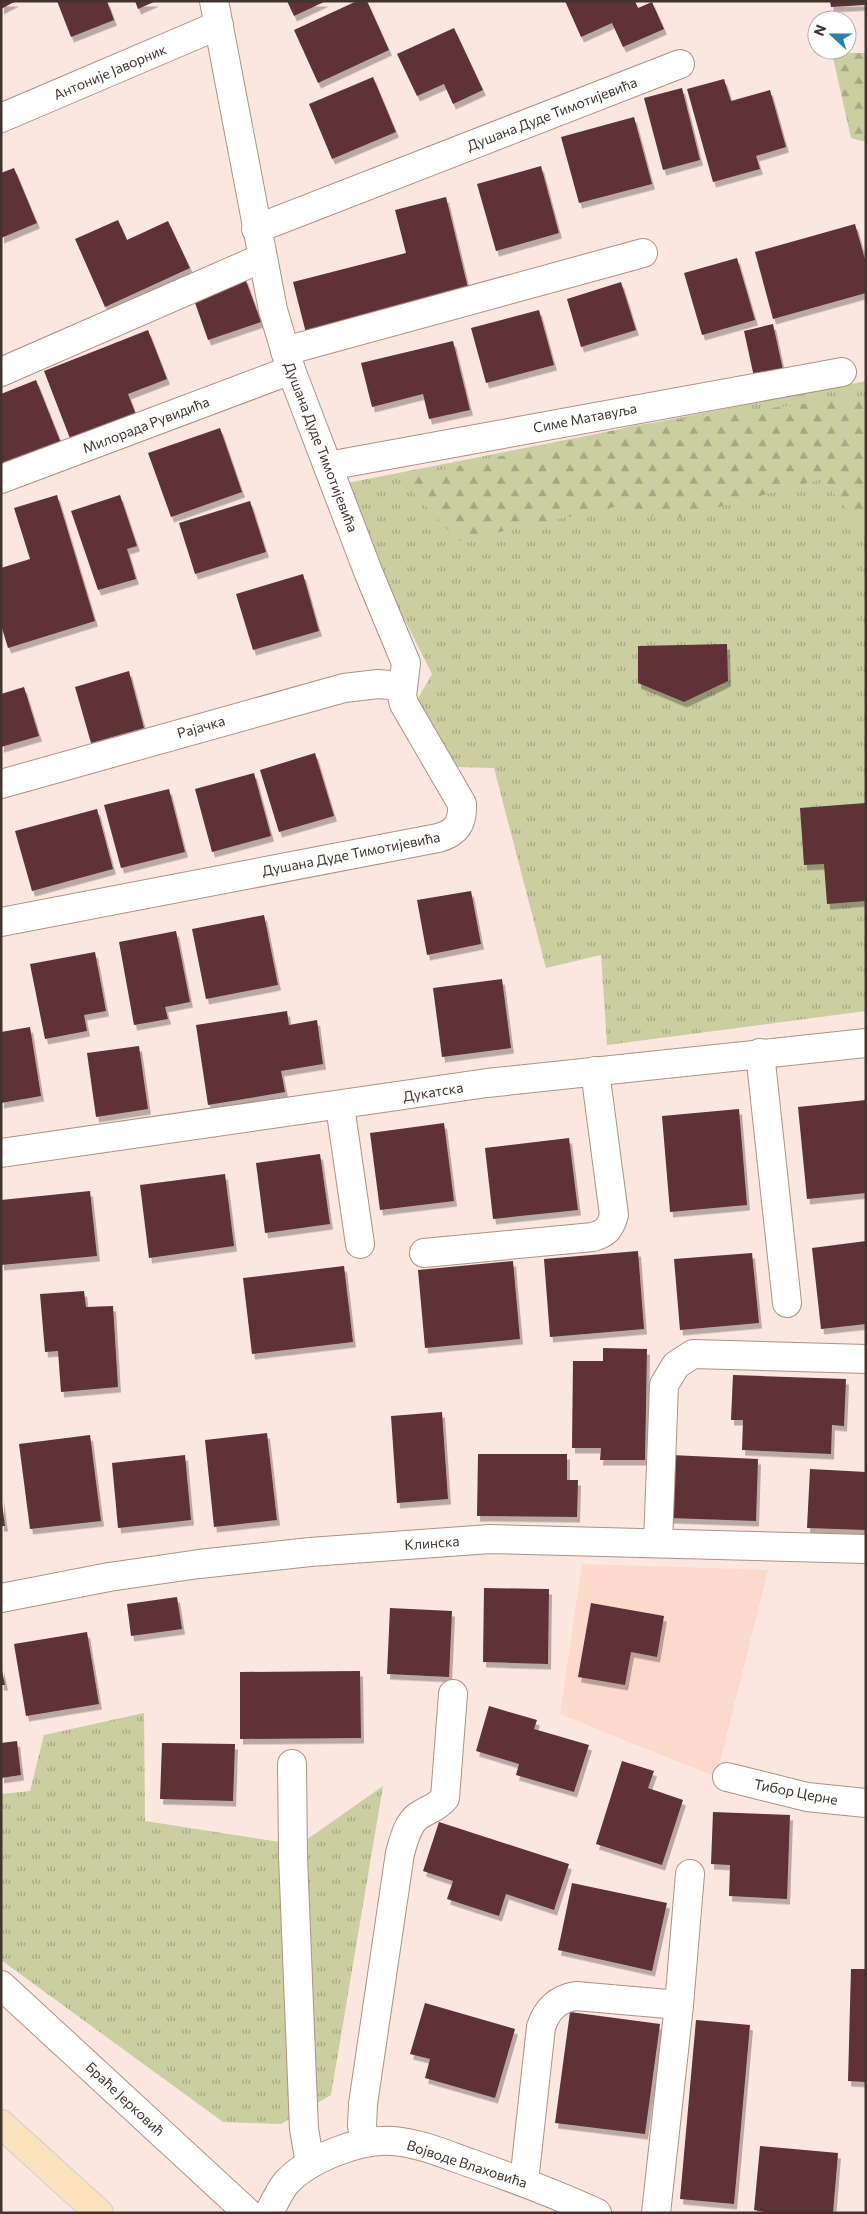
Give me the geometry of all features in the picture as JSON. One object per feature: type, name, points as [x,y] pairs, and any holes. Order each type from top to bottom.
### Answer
[{"type":"main road","points":[[1,2124],[99,2213]]},
{"type":"street","name":"Антоније Јаворник","points":[[1,118],[216,13]]},
{"type":"street","name":"Душана Дуде Тимотијевића","points":[[1,922],[448,835],[459,827],[462,816],[462,804],[404,704],[406,663],[288,361],[272,310],[216,13]]},
{"type":"street","name":"Душана Дуде Тимотијевића","points":[[256,229],[680,64]]},
{"type":"street","name":"Душана Дуде Тимотијевића","points":[[288,361],[643,253]]},
{"type":"street","points":[[1,372],[262,258]]},
{"type":"street","name":"Милорада Рувидића","points":[[1,479],[288,361]]},
{"type":"street","name":"Симе Матавуља","points":[[328,466],[842,372]]},
{"type":"street","name":"Рајачка","points":[[1,784],[344,688],[378,684],[404,686]]},
{"type":"street","name":"Дукатска","points":[[1,1152],[340,1106],[487,1083],[866,1043]]},
{"type":"street","points":[[760,1053],[788,1303]]},
{"type":"street","points":[[424,1253],[593,1237],[603,1234],[611,1227],[614,1215],[595,1071]]},
{"type":"street","points":[[340,1106],[360,1244]]},
{"type":"street","points":[[658,1543],[664,1385],[676,1365],[693,1354],[866,1360]]},
{"type":"street","name":"Клинска","points":[[1,1598],[109,1577],[190,1565],[320,1552],[490,1539],[866,1549]]},
{"type":"street","points":[[365,2142],[362,2126],[363,2104],[400,1853],[412,1823],[418,1816],[440,1804],[445,1798],[453,1694]]},
{"type":"street","points":[[292,1764],[304,2129],[310,2164]]},
{"type":"street","name":"Тибор Церне","points":[[727,1777],[807,1797],[866,1803]]},
{"type":"street","points":[[656,2213],[679,2004],[690,1874]]},
{"type":"street","name":"Браће Јерковић","points":[[1,1985],[248,2213]]},
{"type":"street","points":[[524,2182],[542,2027],[546,2012],[565,1998],[576,1996],[679,2004]]},
{"type":"street","name":"Војводе Влаховића","points":[[269,2213],[287,2183],[310,2164],[365,2142],[393,2141],[410,2144],[524,2182],[597,2213]]},
{"type":"shaded area","points":[[582,1564],[768,1570],[716,1777],[560,1714]]},
{"type":"green space","points":[[857,53],[866,53],[866,142],[851,138],[834,60],[857,60]]},
{"type":"green space","points":[[866,381],[866,1011],[607,1045],[601,955],[546,968],[494,768],[456,767],[417,700],[432,674],[380,571],[342,484]]},
{"type":"green space","points":[[866,396],[866,533],[822,479],[671,520],[614,507],[458,541],[401,479],[637,425]]},
{"type":"green space","points":[[144,1713],[145,1821],[299,1845],[383,1786],[331,2095],[281,2124],[223,2122],[1,1960],[1,1794],[30,1791],[44,1735]]},
{"type":"building","points":[[1,1],[16,1],[1,9]]},
{"type":"building","points":[[57,1],[107,1],[114,20],[71,37]]},
{"type":"building","points":[[135,1],[156,1],[138,9]]},
{"type":"building","points":[[287,1],[326,1],[294,16]]},
{"type":"building","points":[[357,1],[367,1],[389,50],[318,83],[294,30]]},
{"type":"building","points":[[565,1],[635,1],[638,8],[652,2],[664,29],[623,47],[612,23],[581,37]]},
{"type":"building","points":[[830,1],[866,1],[866,5],[831,7]]},
{"type":"building","points":[[454,28],[483,90],[453,104],[444,84],[417,96],[397,54]]},
{"type":"building","points":[[373,77],[396,132],[332,159],[309,104]]},
{"type":"building","points":[[724,79],[731,101],[770,90],[786,147],[756,156],[760,169],[713,182],[687,89]]},
{"type":"building","points":[[682,88],[700,160],[663,170],[644,98]]},
{"type":"building","points":[[634,117],[652,184],[579,203],[561,137]]},
{"type":"building","points":[[541,166],[559,233],[496,251],[477,184]]},
{"type":"building","points":[[14,168],[37,223],[1,238],[1,173]]},
{"type":"building","points":[[446,197],[469,292],[306,333],[293,282],[406,253],[395,210]]},
{"type":"building","points":[[118,220],[127,240],[168,221],[190,268],[105,307],[75,239]]},
{"type":"building","points":[[855,224],[866,263],[866,293],[773,319],[755,252]]},
{"type":"building","points":[[737,258],[755,320],[702,335],[684,273]]},
{"type":"building","points":[[245,278],[261,322],[208,340],[193,297]]},
{"type":"building","points":[[621,282],[636,330],[581,347],[567,299]]},
{"type":"building","points":[[539,310],[554,365],[486,383],[471,328]]},
{"type":"building","points":[[773,324],[783,370],[754,377],[744,331]]},
{"type":"building","points":[[148,330],[167,379],[128,394],[136,415],[71,441],[44,371]]},
{"type":"building","points":[[453,341],[470,410],[429,419],[423,394],[372,407],[361,363]]},
{"type":"building","points":[[36,380],[61,443],[1,467],[1,394]]},
{"type":"building","points":[[220,428],[242,492],[171,517],[148,453]]},
{"type":"building","points":[[57,495],[95,621],[8,648],[1,625],[1,568],[30,559],[14,508]]},
{"type":"building","points":[[120,495],[137,546],[127,549],[136,579],[98,590],[71,511]]},
{"type":"building","points":[[250,501],[266,552],[195,574],[179,523]]},
{"type":"building","points":[[303,574],[319,631],[253,650],[236,594]]},
{"type":"building","points":[[727,644],[728,681],[684,702],[638,683],[638,646]]},
{"type":"building","points":[[129,671],[144,728],[91,743],[75,687]]},
{"type":"building","points":[[24,687],[39,736],[1,747],[1,694]]},
{"type":"building","points":[[315,753],[334,816],[279,832],[260,770]]},
{"type":"building","points":[[254,773],[271,836],[212,852],[195,789]]},
{"type":"building","points":[[169,789],[185,852],[121,868],[104,805]]},
{"type":"building","points":[[866,803],[866,901],[827,904],[824,864],[804,865],[800,808]]},
{"type":"building","points":[[97,809],[113,869],[32,891],[15,831]]},
{"type":"building","points":[[471,891],[481,944],[427,955],[417,900]]},
{"type":"building","points":[[264,915],[278,985],[206,999],[192,929]]},
{"type":"building","points":[[176,931],[190,1002],[165,1007],[168,1019],[134,1025],[119,942]]},
{"type":"building","points":[[95,952],[106,1011],[84,1015],[87,1031],[45,1039],[30,964]]},
{"type":"building","points":[[502,979],[511,1048],[442,1057],[433,988]]},
{"type":"building","points":[[287,1011],[289,1025],[317,1020],[323,1064],[281,1071],[285,1092],[208,1105],[196,1025]]},
{"type":"building","points":[[30,1027],[41,1096],[1,1103],[1,1032]]},
{"type":"building","points":[[139,1046],[148,1109],[96,1117],[87,1053]]},
{"type":"building","points":[[866,1100],[866,1193],[807,1199],[798,1107]]},
{"type":"building","points":[[739,1109],[747,1205],[670,1212],[662,1116]]},
{"type":"building","points":[[444,1123],[454,1201],[380,1210],[370,1133]]},
{"type":"building","points":[[569,1138],[578,1210],[493,1219],[485,1148]]},
{"type":"building","points":[[320,1154],[330,1224],[265,1233],[256,1163]]},
{"type":"building","points":[[225,1174],[234,1246],[149,1258],[140,1185]]},
{"type":"building","points":[[90,1191],[97,1256],[1,1265],[1,1200]]},
{"type":"building","points":[[866,1241],[866,1324],[821,1329],[812,1248]]},
{"type":"building","points":[[638,1251],[644,1329],[550,1337],[544,1259]]},
{"type":"building","points":[[752,1253],[759,1323],[680,1330],[674,1259]]},
{"type":"building","points":[[513,1261],[520,1339],[425,1348],[418,1270]]},
{"type":"building","points":[[344,1266],[353,1342],[252,1354],[243,1278]]},
{"type":"building","points":[[84,1291],[86,1307],[113,1306],[118,1387],[61,1392],[58,1351],[45,1352],[40,1294]]},
{"type":"building","points":[[603,1348],[647,1349],[645,1460],[600,1460],[601,1448],[572,1448],[573,1361],[603,1361]]},
{"type":"building","points":[[733,1375],[846,1379],[844,1426],[832,1425],[831,1454],[742,1450],[743,1420],[731,1420]]},
{"type":"building","points":[[442,1412],[448,1499],[397,1503],[391,1416]]},
{"type":"building","points":[[267,1433],[277,1520],[214,1527],[205,1440]]},
{"type":"building","points":[[90,1435],[101,1521],[30,1529],[19,1444]]},
{"type":"building","points":[[478,1454],[567,1454],[567,1480],[578,1480],[577,1517],[477,1516]]},
{"type":"building","points":[[185,1455],[191,1520],[118,1528],[112,1463]]},
{"type":"building","points":[[671,1455],[758,1459],[756,1521],[669,1518]]},
{"type":"building","points":[[810,1469],[866,1472],[866,1530],[807,1528]]},
{"type":"building","points":[[1,1496],[5,1526],[1,1526]]},
{"type":"building","points":[[484,1588],[549,1589],[548,1664],[483,1662]]},
{"type":"building","points":[[177,1597],[182,1629],[131,1636],[127,1604]]},
{"type":"building","points":[[591,1603],[664,1616],[657,1657],[631,1652],[625,1685],[578,1677]]},
{"type":"building","points":[[390,1608],[452,1611],[449,1677],[387,1674]]},
{"type":"building","points":[[87,1632],[99,1704],[26,1716],[14,1644]]},
{"type":"building","points":[[1,1666],[5,1685],[1,1685]]},
{"type":"building","points":[[360,1671],[361,1738],[240,1739],[240,1672]]},
{"type":"building","points":[[489,1706],[537,1720],[534,1729],[589,1745],[574,1792],[516,1775],[519,1764],[476,1751]]},
{"type":"building","points":[[17,1741],[21,1775],[1,1778],[1,1743]]},
{"type":"building","points":[[162,1743],[235,1744],[233,1801],[160,1799]]},
{"type":"building","points":[[622,1761],[654,1771],[648,1788],[683,1800],[662,1865],[596,1844]]},
{"type":"building","points":[[713,1812],[790,1815],[787,1899],[729,1896],[730,1865],[711,1864]]},
{"type":"building","points":[[439,1822],[569,1864],[554,1910],[506,1894],[499,1916],[447,1899],[453,1881],[423,1871]]},
{"type":"building","points":[[572,1883],[667,1903],[652,1971],[558,1950]]},
{"type":"building","points":[[851,1969],[866,1969],[866,2082],[848,2081]]},
{"type":"building","points":[[425,2003],[515,2029],[495,2098],[425,2078],[430,2059],[410,2054]]},
{"type":"building","points":[[570,2012],[660,2024],[645,2134],[555,2123]]},
{"type":"building","points":[[696,2020],[750,2025],[734,2204],[680,2199]]},
{"type":"building","points":[[760,2146],[838,2153],[833,2213],[770,2213],[754,2210]]}]
